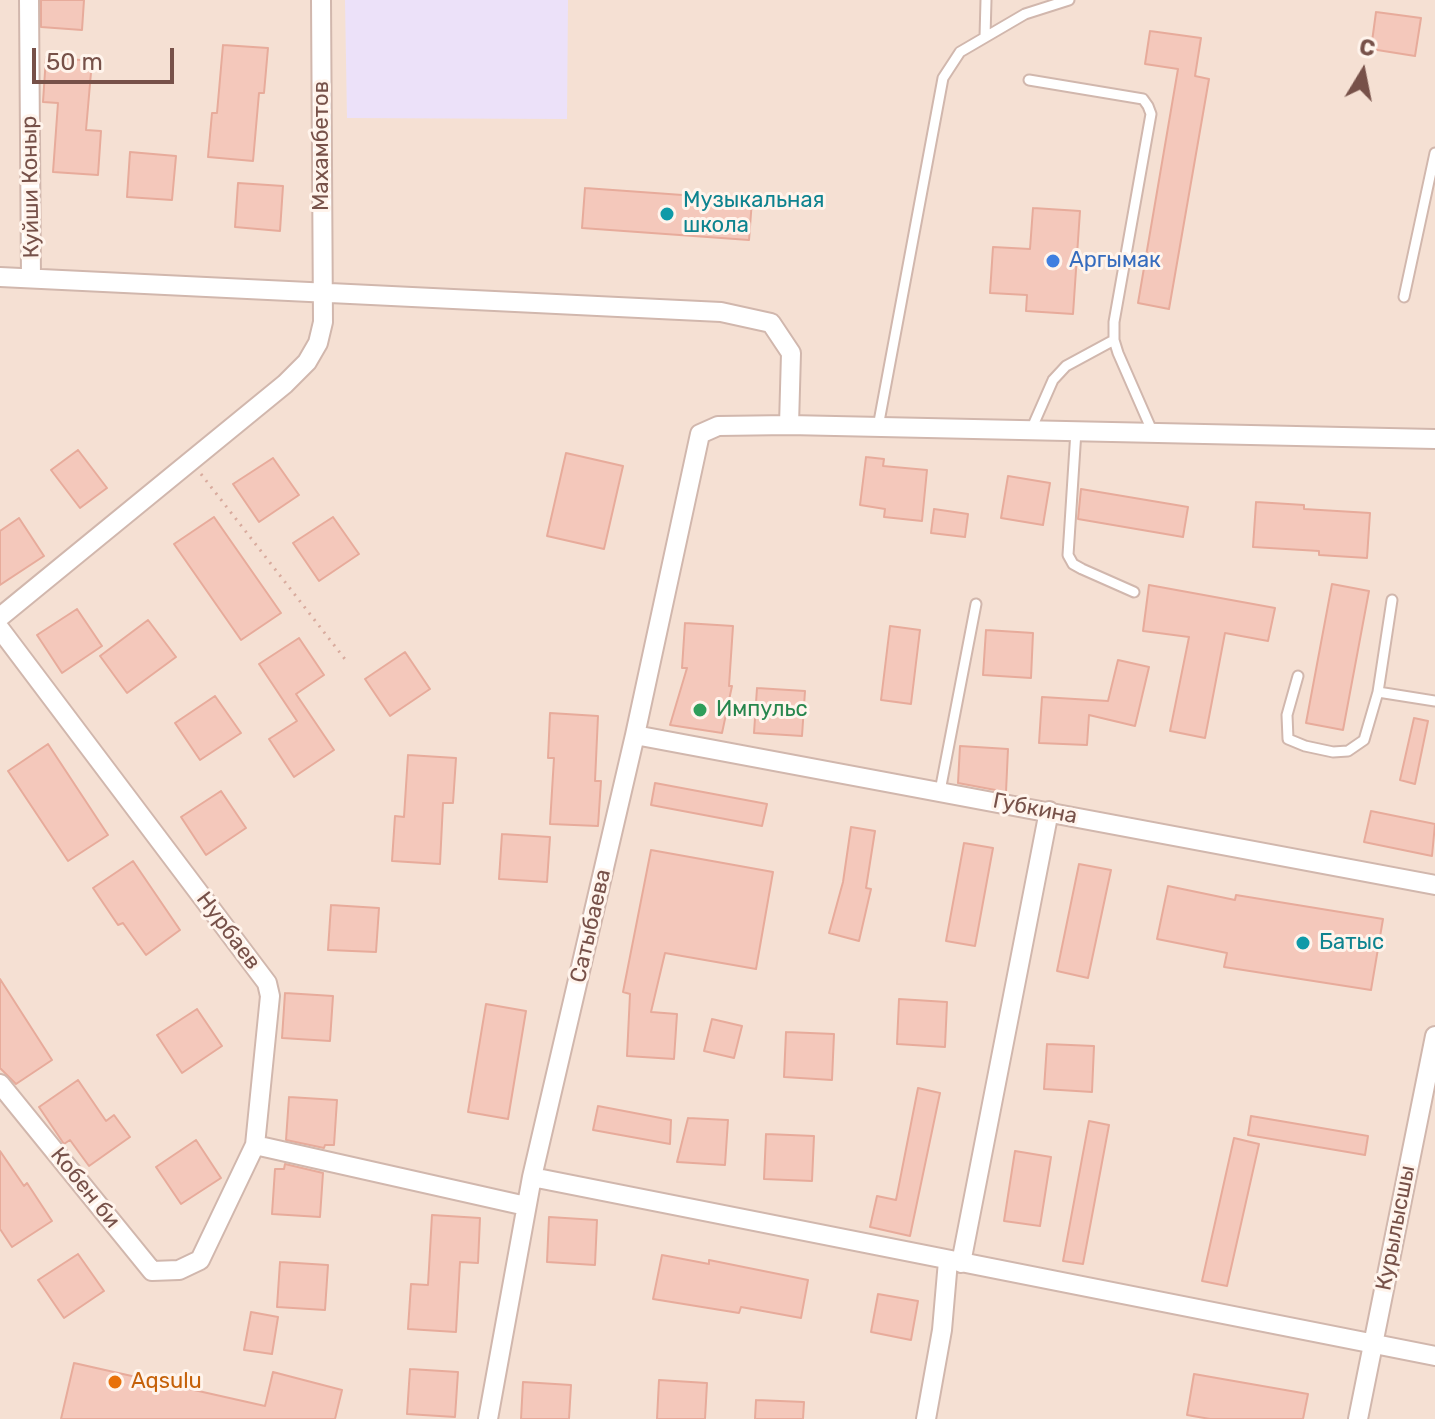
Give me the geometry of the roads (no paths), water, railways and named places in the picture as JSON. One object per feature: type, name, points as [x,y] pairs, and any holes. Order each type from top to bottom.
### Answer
[{"type":"street","name":"Куйши Коныр","points":[[29,0],[31,278]]},
{"type":"street","name":"Махамбетов","points":[[0,617],[285,384],[307,362],[318,343],[323,292],[321,0]]},
{"type":"street","points":[[0,277],[721,312],[771,323],[791,353],[789,425],[1435,439]]},
{"type":"street","name":"Сатыбаева","points":[[488,1419],[532,1177],[635,735],[700,434],[718,426],[789,425]]},
{"type":"street","name":"Нурбаев","points":[[0,629],[267,983],[270,996],[255,1145],[200,1260],[179,1270]]},
{"type":"street","name":"Губкина","points":[[635,735],[1435,885]]},
{"type":"street","points":[[926,1419],[955,1262],[1049,811]]},
{"type":"street","name":"Курылысшы","points":[[1358,1419],[1435,1036]]},
{"type":"street","name":"Кобен би","points":[[0,1084],[152,1271],[179,1270]]},
{"type":"street","points":[[255,1145],[526,1206]]},
{"type":"street","points":[[532,1177],[1435,1356]]},
{"type":"lane","points":[[985,37],[986,0]]},
{"type":"lane","points":[[878,427],[943,78],[960,52],[1025,14],[1069,0]]},
{"type":"lane","points":[[1029,80],[1143,99],[1151,114],[1114,322],[1114,340],[1153,433]]},
{"type":"lane","points":[[1404,297],[1435,153]]},
{"type":"lane","points":[[1031,430],[1053,380],[1066,366],[1114,340]]},
{"type":"lane","points":[[1076,431],[1068,555],[1073,564],[1134,592]]},
{"type":"lane","points":[[1298,676],[1287,715],[1288,739],[1305,746],[1348,751],[1364,740],[1378,692],[1392,600]]},
{"type":"lane","points":[[940,791],[976,604]]},
{"type":"lane","points":[[1378,692],[1435,701]]},
{"type":"place","name":"Музыкальная школа","points":[[667,214]]},
{"type":"place","name":"Аргымак","points":[[1053,261]]},
{"type":"place","name":"Импульс","points":[[700,710]]},
{"type":"place","name":"Батыс","points":[[1303,943]]},
{"type":"place","name":"Aqsulu","points":[[115,1382]]}]
